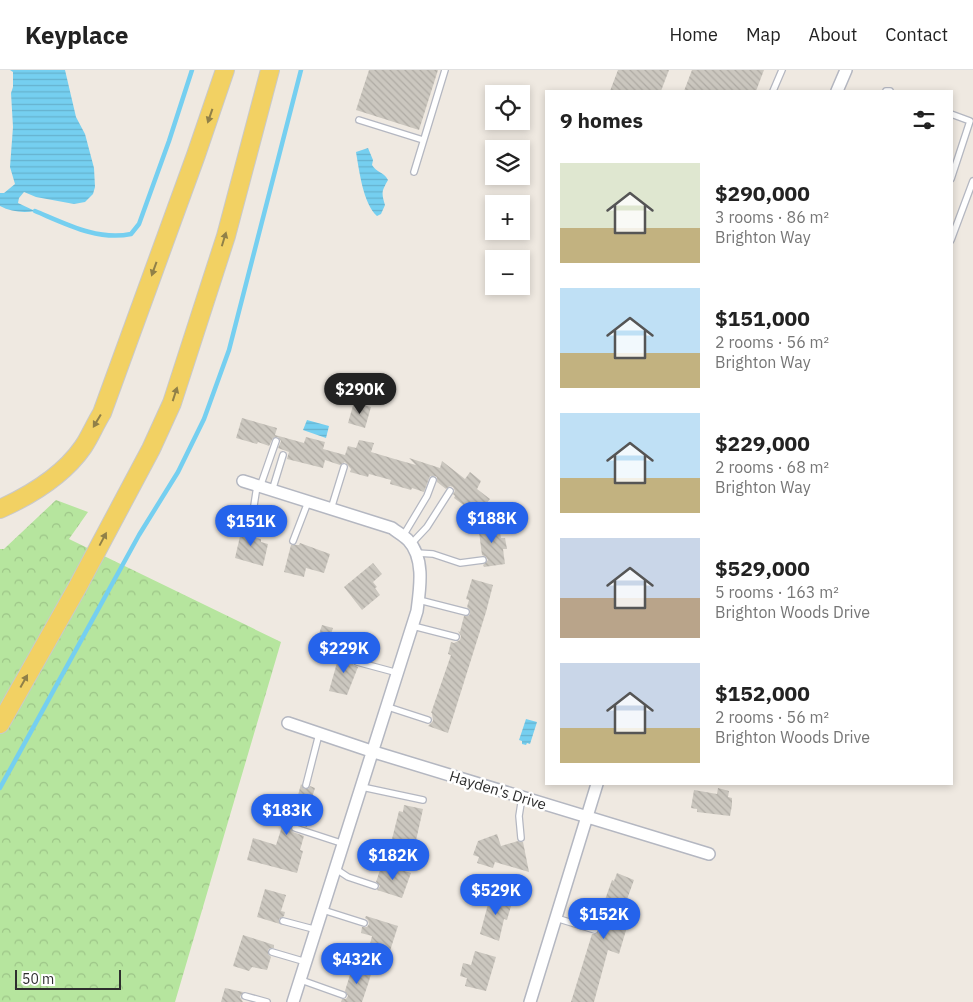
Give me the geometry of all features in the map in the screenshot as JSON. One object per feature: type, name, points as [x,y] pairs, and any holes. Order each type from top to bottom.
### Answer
[{"type":"main road","points":[[0,509],[41,487],[59,473],[82,448],[102,414],[225,70]]},
{"type":"main road","points":[[0,724],[77,588],[151,449],[172,403],[226,236],[270,70]]},
{"type":"street","points":[[837,90],[846,70]]},
{"type":"street","points":[[243,481],[392,528],[410,545],[418,560],[421,582],[413,626],[293,1002]]},
{"type":"street","name":"Hayden's Drive","points":[[288,723],[374,752],[709,854]]},
{"type":"street","points":[[530,1002],[597,785]]},
{"type":"lane","points":[[414,172],[445,70]]},
{"type":"lane","points":[[773,90],[782,70]]},
{"type":"lane","points":[[953,115],[970,121],[953,174]]},
{"type":"lane","points":[[359,120],[423,140]]},
{"type":"lane","points":[[953,159],[958,160]]},
{"type":"lane","points":[[953,235],[973,181]]},
{"type":"lane","points":[[251,525],[259,487],[276,441]]},
{"type":"lane","points":[[272,491],[284,456]]},
{"type":"lane","points":[[332,509],[344,467]]},
{"type":"lane","points":[[410,545],[433,480]]},
{"type":"lane","points":[[410,545],[427,527],[450,491]]},
{"type":"lane","points":[[293,541],[308,502]]},
{"type":"lane","points":[[410,545],[460,563],[483,560]]},
{"type":"lane","points":[[419,600],[466,612]]},
{"type":"lane","points":[[413,626],[456,637]]},
{"type":"lane","points":[[357,662],[398,673]]},
{"type":"lane","points":[[388,707],[428,720]]},
{"type":"lane","points":[[306,785],[319,734]]},
{"type":"lane","points":[[362,787],[423,800]]},
{"type":"lane","points":[[521,838],[519,816],[522,797]]},
{"type":"lane","points":[[295,828],[344,844]]},
{"type":"lane","points":[[336,869],[348,877],[375,886]]},
{"type":"lane","points":[[323,910],[364,923]]},
{"type":"lane","points":[[556,918],[595,930]]},
{"type":"lane","points":[[283,921],[317,930]]},
{"type":"lane","points":[[272,952],[306,962]]},
{"type":"lane","points":[[300,980],[343,995]]},
{"type":"lane","points":[[245,996],[267,1002]]},
{"type":"green space","points":[[56,500],[88,512],[69,539],[281,642],[175,1002],[0,1002],[0,549],[4,549]]},
{"type":"water","points":[[10,70],[65,70],[76,117],[85,134],[94,168],[95,187],[93,194],[85,202],[74,204],[36,197],[24,192],[19,198],[18,203],[35,211],[18,212],[0,206],[0,193],[4,193],[15,184],[10,167],[13,127],[11,93],[13,72]]},
{"type":"water","points":[[368,148],[373,160],[372,165],[388,180],[383,192],[385,205],[381,214],[377,216],[372,211],[365,195],[356,152]]},
{"type":"water","points":[[307,420],[329,426],[326,438],[303,430]]},
{"type":"water","points":[[526,719],[537,722],[530,744],[527,743],[526,745],[522,744],[522,741],[519,740]]},
{"type":"building","points":[[369,70],[438,70],[419,130],[356,110]]},
{"type":"building","points":[[618,70],[669,70],[661,90],[610,90]]},
{"type":"building","points":[[692,70],[764,70],[756,90],[684,90]]},
{"type":"building","points":[[354,402],[371,407],[365,428],[348,423]]},
{"type":"building","points":[[242,418],[277,428],[275,435],[304,443],[306,437],[325,442],[323,449],[345,455],[348,446],[356,448],[359,440],[374,443],[371,452],[416,465],[409,458],[440,468],[442,461],[465,479],[470,472],[481,481],[477,489],[490,499],[477,515],[454,498],[453,494],[455,491],[453,487],[450,486],[446,489],[437,482],[437,477],[434,476],[430,476],[424,492],[390,484],[391,480],[369,474],[368,477],[350,472],[351,469],[345,462],[340,465],[325,460],[323,468],[287,459],[289,452],[278,448],[281,441],[278,437],[273,438],[269,446],[236,438]]},
{"type":"building","points":[[494,522],[495,527],[499,527],[501,538],[505,538],[507,549],[503,549],[505,564],[484,567],[483,565],[488,560],[482,555],[478,524]]},
{"type":"building","points":[[243,523],[250,530],[258,527],[255,538],[261,539],[261,542],[268,544],[263,566],[235,558]]},
{"type":"building","points":[[300,543],[330,554],[324,573],[306,568],[304,577],[284,572],[291,545],[299,545]]},
{"type":"building","points":[[373,563],[382,574],[373,582],[380,595],[362,610],[344,587]]},
{"type":"building","points":[[472,579],[493,585],[448,733],[428,726],[433,721],[431,713],[451,655],[448,654],[451,642],[454,643],[460,640],[461,636],[458,631],[460,632],[464,616],[470,614],[470,610],[467,607],[469,600],[466,599]]},
{"type":"building","points":[[322,625],[333,628],[329,640],[318,637]]},
{"type":"building","points":[[340,652],[359,657],[353,660],[353,665],[358,667],[347,695],[329,691]]},
{"type":"building","points":[[301,784],[304,789],[308,789],[310,786],[315,788],[311,801],[316,803],[311,821],[309,820],[307,827],[295,823],[290,827],[293,832],[304,836],[300,850],[303,851],[297,873],[247,860],[253,838],[276,845],[287,811],[282,809],[285,799],[293,801],[294,798],[297,799]]},
{"type":"building","points":[[718,788],[729,791],[728,797],[732,798],[730,816],[697,812],[697,809],[691,808],[694,790],[717,794]]},
{"type":"building","points":[[404,805],[423,809],[415,845],[392,839],[399,811],[403,812]]},
{"type":"building","points":[[497,834],[501,846],[518,841],[523,842],[529,872],[495,862],[493,868],[477,863],[479,857],[473,855],[478,841]]},
{"type":"building","points":[[382,864],[411,873],[402,898],[377,890],[380,886],[376,882]]},
{"type":"building","points":[[617,873],[634,880],[618,924],[627,927],[619,954],[608,950],[594,1002],[571,1002],[592,934],[599,932],[599,928],[596,926],[597,922],[612,880],[614,881]]},
{"type":"building","points":[[265,889],[286,895],[281,911],[285,912],[284,916],[279,919],[280,924],[257,917]]},
{"type":"building","points":[[491,893],[513,899],[507,920],[504,919],[499,941],[480,934]]},
{"type":"building","points":[[366,916],[398,926],[389,954],[369,948],[372,936],[361,933],[362,927],[367,927],[369,924],[365,918]]},
{"type":"building","points":[[243,935],[274,945],[274,948],[268,950],[268,954],[271,957],[267,970],[252,967],[249,971],[233,966]]},
{"type":"building","points":[[475,951],[496,957],[486,991],[465,986],[467,978],[460,976],[463,963],[471,965]]},
{"type":"building","points":[[353,965],[372,971],[369,981],[362,1002],[341,1002],[342,999],[346,999],[348,996],[345,991]]},
{"type":"building","points":[[225,988],[243,992],[240,997],[243,1002],[221,1002]]},
{"type":"waterway","points":[[35,211],[70,226],[94,233],[119,236],[131,234],[139,224],[192,70]]},
{"type":"waterway","points":[[0,788],[139,535],[178,472],[204,419],[229,350],[301,70]]}]
